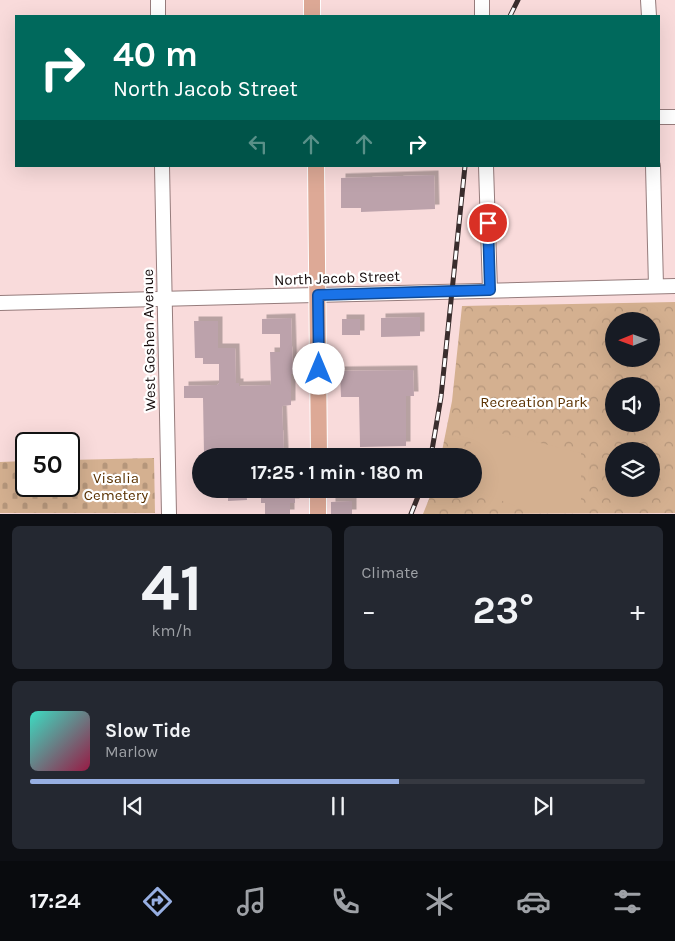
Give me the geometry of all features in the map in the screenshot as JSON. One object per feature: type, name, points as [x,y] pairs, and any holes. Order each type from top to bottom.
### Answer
[{"type":"main road","points":[[312,0],[312,15]]},
{"type":"main road","points":[[316,167],[319,448]]},
{"type":"main road","points":[[318,498],[318,514]]},
{"type":"street","points":[[158,0],[158,15]]},
{"type":"street","points":[[482,0],[482,15]]},
{"type":"street","points":[[648,0],[649,15]]},
{"type":"street","points":[[660,117],[675,117]]},
{"type":"street","name":"West Goshen Avenue","points":[[162,167],[169,514]]},
{"type":"street","points":[[486,167],[490,290]]},
{"type":"street","points":[[652,167],[656,286]]},
{"type":"street","name":"North Jacob Street","points":[[0,303],[675,286]]},
{"type":"green space","name":"Recreation Park","points":[[675,302],[675,513],[423,514],[429,498],[482,498],[482,448],[443,448],[452,401],[462,306]]},
{"type":"green space","points":[[475,427],[581,453],[581,513],[533,513],[482,493],[482,448],[469,448]]},
{"type":"green space","name":"Visalia Cemetery","points":[[154,458],[155,513],[0,513],[0,462],[15,461],[15,497],[80,497],[80,460]]},
{"type":"green space","points":[[613,497],[651,497],[651,503],[613,505]]},
{"type":"building","points":[[434,175],[435,209],[361,212],[361,208],[341,208],[341,178]]},
{"type":"building","points":[[420,317],[420,336],[381,337],[381,318]]},
{"type":"building","points":[[291,318],[293,374],[291,374],[291,405],[282,406],[284,448],[204,448],[203,398],[184,398],[184,386],[217,385],[219,383],[219,364],[203,364],[203,358],[195,358],[194,321],[218,321],[218,348],[235,348],[236,383],[239,383],[239,386],[271,385],[270,352],[280,352],[280,334],[262,334],[262,319]]},
{"type":"building","points":[[342,319],[360,319],[360,335],[342,335]]},
{"type":"building","points":[[413,370],[414,396],[406,396],[406,446],[360,447],[359,397],[341,397],[340,371]]},
{"type":"building","points":[[228,498],[247,498],[247,500],[228,501]]},
{"type":"building","points":[[261,498],[295,498],[295,503],[290,503],[290,514],[265,514],[265,503],[261,503]]},
{"type":"building","points":[[352,501],[352,514],[331,514],[331,502]]},
{"type":"railway","points":[[510,15],[518,0]]},
{"type":"railway","points":[[432,448],[441,397],[465,167]]},
{"type":"railway","points":[[411,514],[417,498]]},
{"type":"route","points":[[319,369],[318,295],[490,290],[488,223]]}]
